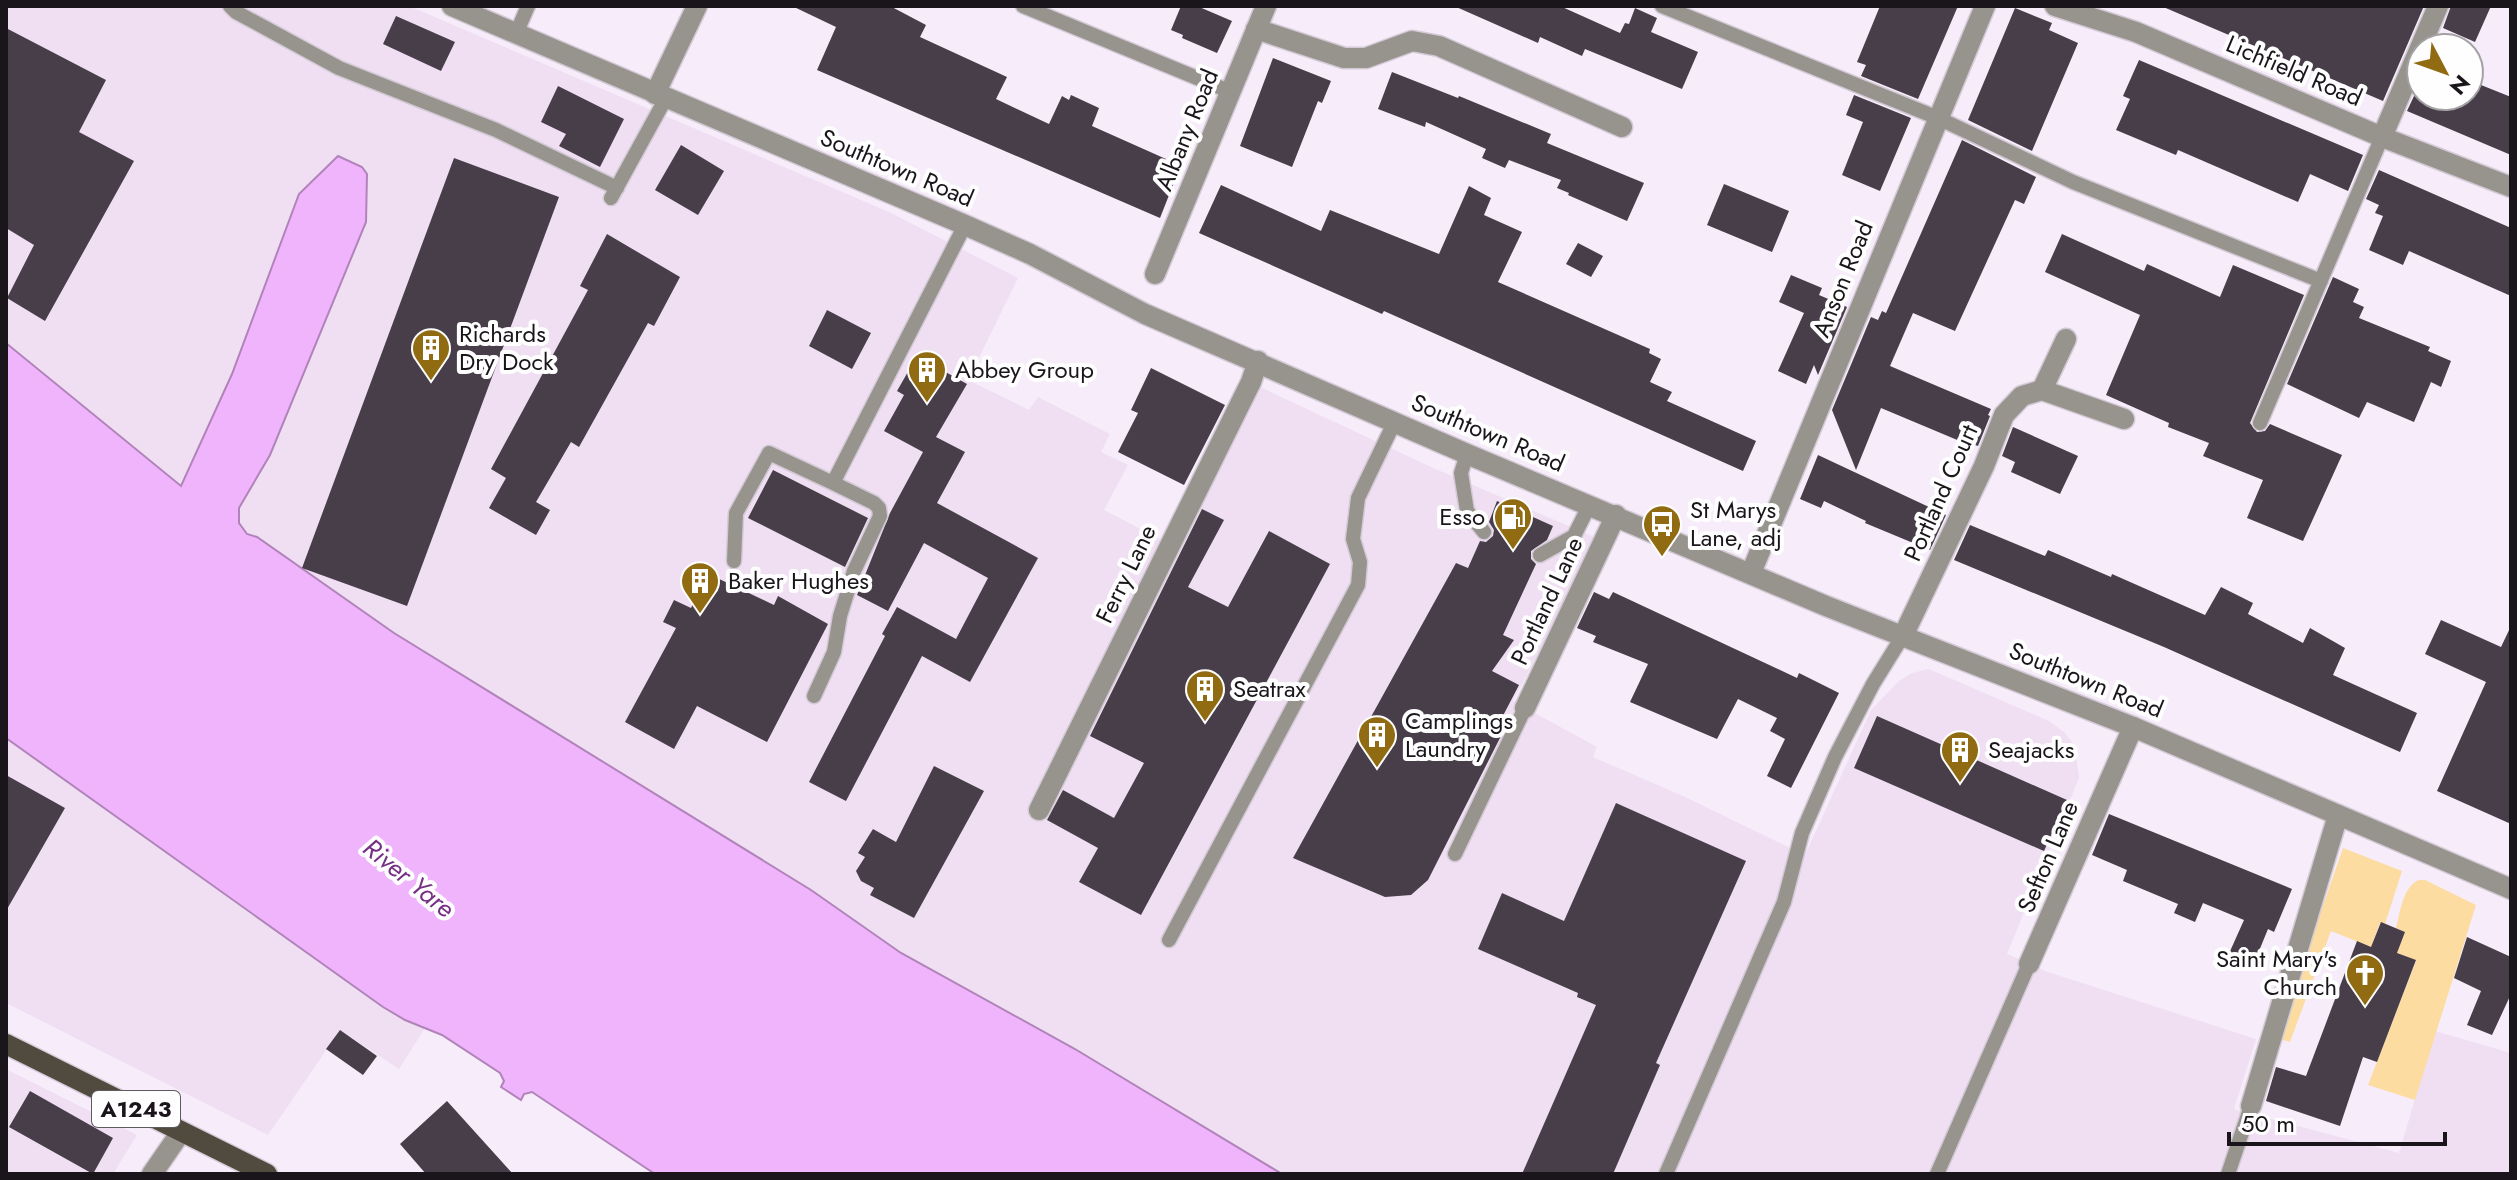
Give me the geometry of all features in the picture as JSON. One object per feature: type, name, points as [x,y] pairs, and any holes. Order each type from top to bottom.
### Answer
[{"type":"main road","name":"A1243","points":[[6,1044],[267,1174]]},
{"type":"street","points":[[660,96],[697,6]]},
{"type":"street","name":"Albany Road","points":[[1155,274],[1266,6]]},
{"type":"street","name":"Anson Road","points":[[1751,573],[1985,6]]},
{"type":"street","name":"Lichfield Road","points":[[2055,6],[2136,32],[2382,137],[2511,187]]},
{"type":"street","points":[[2382,137],[2438,6]]},
{"type":"street","name":"Southtown Road","points":[[460,7],[516,34],[965,225],[1030,254],[1145,314],[1467,454],[1826,606],[1904,634],[2133,727],[2511,889]]},
{"type":"street","points":[[1256,29],[1344,58],[1366,58],[1412,41],[1439,46],[1622,127]]},
{"type":"street","points":[[2066,339],[2042,390],[2124,419]]},
{"type":"street","name":"Ferry Lane","points":[[1039,810],[1244,396],[1258,361]]},
{"type":"street","name":"Portland Court","points":[[1904,634],[1984,466],[2004,415],[2022,396],[2042,390]]},
{"type":"street","name":"Portland Lane","points":[[1525,708],[1616,515]]},
{"type":"street","name":"Sefton Lane","points":[[2029,964],[2133,727]]},
{"type":"street","points":[[2251,1106],[2338,815]]},
{"type":"street","points":[[152,1174],[181,1132]]},
{"type":"lane","points":[[230,6],[339,68],[496,130],[614,193],[660,96]]},
{"type":"lane","points":[[516,34],[528,6]]},
{"type":"lane","points":[[1023,6],[1231,92]]},
{"type":"lane","points":[[1662,6],[1938,118],[2073,182],[2321,281]]},
{"type":"lane","points":[[2260,423],[2382,137]]},
{"type":"lane","points":[[833,483],[965,225]]},
{"type":"lane","points":[[1169,940],[1358,585],[1360,562],[1353,539],[1358,498],[1395,421]]},
{"type":"lane","points":[[734,561],[736,513],[769,453],[879,508],[880,516],[854,571],[840,616],[834,652],[814,696]]},
{"type":"lane","points":[[1467,454],[1461,473],[1467,511],[1484,532]]},
{"type":"lane","points":[[1540,555],[1574,536],[1590,504]]},
{"type":"lane","points":[[1666,1174],[1784,902],[1807,821],[1835,757],[1873,684],[1904,634]]},
{"type":"lane","points":[[1455,854],[1525,708]]},
{"type":"lane","points":[[1937,1174],[2029,964]]},
{"type":"lane","points":[[2228,1174],[2251,1106]]},
{"type":"shaded area","points":[[6,6],[409,6],[889,212],[1018,278],[968,380],[1029,410],[1038,397],[1110,434],[1101,452],[1128,465],[1104,510],[1170,544],[1199,504],[1260,387],[1431,467],[1599,539],[1513,701],[1597,747],[1593,757],[1805,855],[1871,710],[1899,681],[1912,673],[1929,669],[2049,721],[2064,732],[2075,746],[2079,778],[2007,954],[2045,971],[2256,1039],[2234,1109],[2399,1153],[2435,1031],[2511,1053],[2511,1174],[1282,1174],[1075,1049],[901,953],[811,890],[394,633],[258,537],[247,534],[239,523],[184,480],[181,486],[6,343]]},
{"type":"shaded area","points":[[6,738],[323,966],[405,1020],[425,1028],[399,1069],[340,1030],[268,1135],[6,1003]]},
{"type":"shaded area","points":[[2343,848],[2402,871],[2385,924],[2380,923],[2371,947],[2331,931],[2290,1042],[2277,1038]]},
{"type":"shaded area","points":[[2419,880],[2425,880],[2476,905],[2415,1100],[2368,1085],[2416,961],[2397,953],[2405,932],[2396,928],[2406,894]]},
{"type":"shaded area","points":[[6,1069],[137,1135],[113,1174],[6,1174]]},
{"type":"water","name":"River Yare","points":[[338,156],[362,167],[367,174],[366,222],[270,455],[239,508],[239,523],[247,534],[257,537],[394,633],[811,890],[901,953],[1075,1049],[1282,1174],[655,1174],[532,1092],[524,1094],[521,1100],[501,1087],[504,1081],[500,1073],[442,1035],[383,1007],[6,738],[6,343],[181,486],[232,374],[299,194]]},
{"type":"building","points":[[792,6],[890,6],[926,25],[920,37],[1007,77],[996,99],[1049,124],[1062,96],[1069,100],[1071,95],[1099,108],[1092,126],[1166,159],[1157,178],[1173,185],[1160,218],[817,70],[836,27]]},
{"type":"building","points":[[1181,6],[1197,6],[1232,21],[1217,53],[1171,30]]},
{"type":"building","points":[[1454,6],[1560,6],[1620,33],[1625,23],[1629,24],[1635,8],[1657,18],[1651,32],[1698,52],[1682,89],[1585,49],[1582,56],[1540,37],[1538,43]]},
{"type":"building","points":[[1880,6],[1958,6],[1918,99],[1861,76],[1866,65],[1857,62]]},
{"type":"building","points":[[2161,6],[2424,6],[2413,32],[2405,32],[2405,50],[2383,101]]},
{"type":"building","points":[[2451,6],[2491,6],[2479,32],[2452,32],[2443,28]]},
{"type":"building","points":[[2015,8],[2052,23],[2049,30],[2078,43],[2032,151],[1968,120]]},
{"type":"building","points":[[396,16],[455,42],[441,71],[383,44]]},
{"type":"building","points":[[6,28],[106,80],[79,132],[134,161],[45,321],[7,298],[34,245],[6,228]]},
{"type":"building","points":[[1273,58],[1331,81],[1322,103],[1318,101],[1292,167],[1240,146]]},
{"type":"building","points":[[2139,60],[2363,155],[2348,191],[2310,174],[2298,202],[2178,150],[2176,155],[2116,130],[2130,99],[2123,96]]},
{"type":"building","points":[[1392,72],[1551,134],[1547,143],[1644,183],[1627,221],[1568,195],[1557,188],[1561,180],[1509,160],[1505,168],[1482,158],[1486,149],[1426,122],[1425,127],[1378,109]]},
{"type":"building","points":[[558,86],[624,119],[600,167],[559,146],[566,134],[541,122]]},
{"type":"building","points":[[2485,87],[2511,97],[2511,155],[2409,112],[2485,112]]},
{"type":"building","points":[[1854,95],[1911,118],[1880,191],[1842,175],[1863,122],[1846,115]]},
{"type":"building","points":[[1962,140],[2036,177],[2024,204],[2015,200],[1955,331],[1913,313],[1890,366],[1991,409],[1990,416],[1978,446],[1974,447],[1881,408],[1856,470],[1832,410],[1871,317],[1878,320],[1882,311],[1886,313]]},
{"type":"building","points":[[681,145],[724,171],[698,215],[655,190]]},
{"type":"building","name":"Richards Dry Dock","points":[[454,158],[559,197],[407,606],[302,568]]},
{"type":"building","points":[[2379,170],[2511,228],[2511,296],[2409,251],[2403,265],[2369,250],[2383,216],[2375,213],[2379,205],[2366,199]]},
{"type":"building","points":[[1724,184],[1789,211],[1772,252],[1707,225]]},
{"type":"building","points":[[1221,185],[1321,231],[1330,210],[1439,254],[1469,186],[1491,198],[1484,215],[1522,232],[1498,282],[1650,349],[1649,353],[1661,359],[1650,382],[1672,392],[1667,401],[1756,441],[1743,471],[1384,311],[1382,314],[1199,233]]},
{"type":"building","points":[[607,234],[680,277],[654,326],[648,323],[579,447],[571,442],[536,502],[550,510],[536,535],[489,508],[506,478],[491,469],[588,290],[580,286]]},
{"type":"building","points":[[2062,234],[2144,271],[2147,264],[2220,297],[2233,265],[2304,295],[2250,423],[2257,432],[2265,431],[2270,424],[2342,455],[2303,541],[2247,518],[2263,480],[2203,456],[2209,443],[2168,427],[2169,423],[2106,395],[2140,315],[2045,272]]},
{"type":"building","points":[[1578,243],[1603,256],[1591,277],[1566,264]]},
{"type":"building","points":[[1791,275],[1822,288],[1819,295],[1847,307],[1818,375],[1814,365],[1806,384],[1778,371],[1804,313],[1779,302]]},
{"type":"building","points":[[2333,277],[2359,289],[2353,302],[2364,307],[2359,318],[2430,347],[2428,351],[2451,361],[2441,387],[2431,382],[2414,422],[2367,402],[2359,418],[2287,384]]},
{"type":"building","points":[[827,310],[871,333],[852,369],[809,346]]},
{"type":"building","points":[[917,356],[967,384],[936,437],[965,452],[937,503],[1038,558],[970,682],[922,656],[846,801],[809,782],[897,607],[956,639],[988,578],[924,543],[888,611],[857,595],[890,513],[923,452],[884,431],[904,395],[897,391]]},
{"type":"building","points":[[1151,368],[1225,405],[1184,485],[1118,452],[1138,413],[1131,410]]},
{"type":"building","points":[[2013,427],[2078,456],[2060,494],[2011,472],[2015,462],[2002,456]]},
{"type":"building","points":[[1818,455],[1946,515],[1930,550],[1865,523],[1824,501],[1821,508],[1800,499]]},
{"type":"building","points":[[773,470],[868,518],[845,567],[748,518]]},
{"type":"building","points":[[1497,501],[1553,526],[1547,540],[1531,551],[1531,559],[1536,564],[1503,635],[1514,640],[1492,671],[1519,685],[1494,733],[1501,736],[1428,880],[1411,895],[1385,897],[1293,858],[1456,563],[1468,568],[1480,541],[1486,542],[1493,536],[1494,530],[1489,522]]},
{"type":"building","name":"Seatrax","points":[[1202,509],[1224,520],[1188,587],[1228,607],[1269,531],[1330,564],[1141,915],[1079,882],[1098,848],[1047,820],[1063,790],[1114,818],[1144,763],[1090,736]]},
{"type":"building","points":[[1970,525],[2045,556],[2048,550],[2111,577],[2112,574],[2205,615],[2221,587],[2253,603],[2248,614],[2303,643],[2310,628],[2345,648],[2333,675],[2417,713],[2400,752],[2164,647],[1954,560]]},
{"type":"building","points":[[715,577],[774,605],[778,596],[828,624],[767,742],[697,706],[674,749],[625,722],[676,628],[663,622],[674,600],[691,608],[694,602],[702,605]]},
{"type":"building","points":[[1594,592],[1609,599],[1613,592],[1797,678],[1799,673],[1839,693],[1791,788],[1767,776],[1785,739],[1770,731],[1777,718],[1738,699],[1717,739],[1630,702],[1648,664],[1593,642],[1596,636],[1577,628]]},
{"type":"building","points":[[2441,620],[2501,647],[2511,626],[2511,824],[2437,791],[2486,682],[2425,654]]},
{"type":"building","name":"Seajacks","points":[[1877,716],[2067,800],[2044,851],[1854,768]]},
{"type":"building","points":[[934,766],[984,791],[914,918],[870,895],[874,888],[861,881],[856,871],[865,857],[858,853],[873,829],[896,842]]},
{"type":"building","points":[[6,775],[65,808],[6,911]]},
{"type":"building","points":[[1616,803],[1746,861],[1656,1063],[1660,1065],[1613,1174],[1522,1174],[1596,1005],[1577,997],[1578,993],[1478,949],[1502,893],[1564,921]]},
{"type":"building","points":[[2109,814],[2292,889],[2274,932],[2268,929],[2252,968],[2227,958],[2244,920],[2203,903],[2195,922],[2174,913],[2178,904],[2123,881],[2127,870],[2092,855]]},
{"type":"building","name":"Saint Mary's Church","points":[[2381,922],[2405,932],[2397,953],[2416,960],[2377,1062],[2363,1057],[2340,1126],[2266,1101],[2276,1067],[2306,1076],[2357,941],[2371,947]]},
{"type":"building","points":[[2467,937],[2511,957],[2511,994],[2492,1035],[2467,1025],[2481,991],[2454,978]]},
{"type":"building","points":[[340,1030],[377,1056],[363,1075],[326,1049]]},
{"type":"building","points":[[30,1091],[113,1138],[93,1174],[9,1127]]},
{"type":"building","points":[[447,1101],[513,1174],[426,1174],[400,1144]]},
{"type":"place","name":"Richards Dry Dock","points":[[431,382]]},
{"type":"place","name":"Abbey Group","points":[[927,404]]},
{"type":"place","name":"Esso","points":[[1513,551]]},
{"type":"place","name":"St Marys Lane, adj","points":[[1662,558]]},
{"type":"place","name":"Baker Hughes","points":[[700,615]]},
{"type":"place","name":"Seatrax","points":[[1205,723]]},
{"type":"place","name":"Camplings Laundry","points":[[1377,769]]},
{"type":"place","name":"Seajacks","points":[[1960,784]]},
{"type":"place","name":"Saint Mary's Church","points":[[2365,1007]]}]
